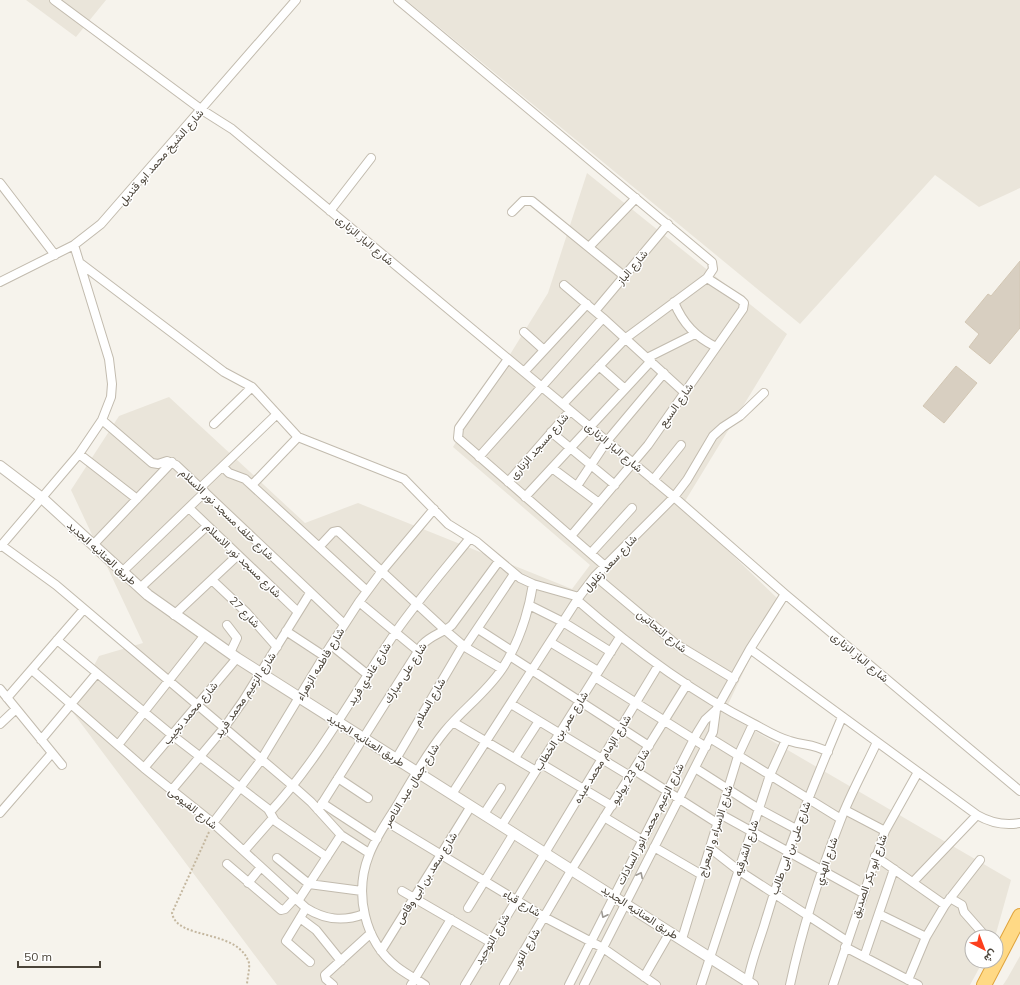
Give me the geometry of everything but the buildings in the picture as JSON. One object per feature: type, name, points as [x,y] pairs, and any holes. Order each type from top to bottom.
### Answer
[{"type":"highway","points":[[1004,942],[1020,916]]},
{"type":"highway","points":[[984,985],[991,969]]},
{"type":"street","name":"شارع الباز الزنارى","points":[[54,0],[202,110],[232,129],[674,497],[785,594],[1020,791]]},
{"type":"street","name":"شارع الشيخ محمد ابو قنديل","points":[[0,282],[55,255],[88,235],[112,212],[296,0]]},
{"type":"street","points":[[398,0],[712,262],[713,269],[707,278]]},
{"type":"street","points":[[330,211],[371,158]]},
{"type":"street","points":[[0,183],[55,255]]},
{"type":"street","points":[[589,247],[636,198]]},
{"type":"street","points":[[512,212],[523,201],[532,201],[624,276]]},
{"type":"street","name":"شارع الباز","points":[[595,311],[668,224]]},
{"type":"street","points":[[74,244],[112,371],[111,396],[102,420],[79,454],[1,546],[84,609],[293,786],[320,806],[377,839]]},
{"type":"street","points":[[80,263],[224,372],[252,387],[298,437],[404,479],[448,524],[470,538],[514,574],[533,584],[578,598],[620,637],[658,666],[687,684],[718,707],[786,740],[811,744],[828,752]]},
{"type":"street","name":"شارع مسجد الزنارى","points":[[563,404],[626,338],[707,278]]},
{"type":"street","name":"شارع السبع","points":[[571,536],[648,445],[742,309],[744,303],[707,278]]},
{"type":"street","points":[[564,285],[626,338],[685,392]]},
{"type":"street","points":[[674,302],[682,320],[695,334],[716,348]]},
{"type":"street","points":[[524,372],[587,304]]},
{"type":"street","points":[[479,457],[603,318]]},
{"type":"street","points":[[524,332],[544,350]]},
{"type":"street","points":[[525,497],[625,389],[649,360],[695,334]]},
{"type":"street","points":[[508,358],[457,433],[460,442],[605,566]]},
{"type":"street","points":[[599,366],[625,389]]},
{"type":"street","points":[[577,486],[607,441],[664,373]]},
{"type":"street","points":[[214,424],[252,387]]},
{"type":"street","name":"شارع سعد زغلول","points":[[452,794],[578,598],[595,576],[674,497],[687,480],[713,436],[744,412],[764,393]]},
{"type":"street","name":"شارع مسجد الزنارى","points":[[508,482],[570,411]]},
{"type":"street","points":[[122,572],[188,508],[222,466],[276,414]]},
{"type":"street","name":"شارع خلف مسجد نور الاسلام","points":[[102,420],[152,463],[158,464],[172,462],[344,624]]},
{"type":"street","points":[[551,432],[614,485]]},
{"type":"street","points":[[252,485],[298,437]]},
{"type":"street","points":[[653,480],[681,445]]},
{"type":"street","points":[[79,454],[137,499]]},
{"type":"street","points":[[93,545],[172,462]]},
{"type":"street","name":"طريق العنانيه الجديد","points":[[0,466],[42,498],[140,588],[204,636],[396,759],[626,903],[750,984]]},
{"type":"street","points":[[222,466],[229,473],[245,479],[252,485],[367,591]]},
{"type":"street","points":[[552,468],[599,503]]},
{"type":"street","name":"شارع مسجد نور الاسلام","points":[[188,508],[298,612]]},
{"type":"street","points":[[591,554],[632,508]]},
{"type":"street","name":"شارع فاطمه الزهراء","points":[[213,823],[261,760],[300,698],[324,656],[359,602],[382,571],[434,509]]},
{"type":"street","points":[[140,588],[207,526]]},
{"type":"street","points":[[319,547],[336,530],[464,646],[502,669]]},
{"type":"street","name":"شارع غاندي فريد","points":[[244,851],[293,786],[338,722],[395,632],[470,538]]},
{"type":"street","points":[[174,615],[238,555]]},
{"type":"street","name":"شارع على مبارك","points":[[320,806],[418,651],[432,636],[445,630],[455,621],[499,561]]},
{"type":"street","name":"شارع السلام","points":[[396,759],[464,646],[478,629],[514,574]]},
{"type":"street","name":"شارع النحاتين","points":[[595,576],[676,644],[734,679]]},
{"type":"street","name":"شارع 27","points":[[212,580],[247,613],[277,647]]},
{"type":"street","name":"شارع جمال عبد الناصر","points":[[425,985],[413,982],[396,967],[381,950],[371,933],[364,914],[362,890],[364,871],[370,853],[377,839],[417,772],[437,742],[453,722],[484,691],[502,669],[511,653],[523,625],[533,584]]},
{"type":"street","name":"شارع الزعيم محمد فريد","points":[[172,791],[224,728],[261,673],[310,593]]},
{"type":"street","name":"شارع الزعيم محمد انور السادات","points":[[569,985],[694,739],[705,720],[718,707],[750,649],[785,594]]},
{"type":"street","points":[[359,602],[418,651]]},
{"type":"street","points":[[529,605],[563,622],[611,652]]},
{"type":"street","points":[[7,698],[84,609]]},
{"type":"street","points":[[227,625],[237,638],[233,655]]},
{"type":"street","points":[[478,629],[532,670],[649,746]]},
{"type":"street","points":[[286,631],[324,656]]},
{"type":"street","points":[[118,745],[204,636]]},
{"type":"street","name":"شارع عمر بن الخطاب","points":[[502,825],[620,637]]},
{"type":"street","points":[[57,640],[200,758],[240,788],[271,815],[327,857]]},
{"type":"street","points":[[550,642],[636,703],[706,746]]},
{"type":"street","points":[[331,645],[368,675]]},
{"type":"street","points":[[750,649],[977,815],[999,824],[1020,823]]},
{"type":"street","name":"شارع محمد نجيب","points":[[144,768],[197,705],[233,655]]},
{"type":"street","name":"شارع الإمام محمد عبده","points":[[545,852],[658,666]]},
{"type":"street","name":"شارع الفيومى","points":[[32,670],[144,768],[213,823],[306,908],[315,914],[335,920],[345,920],[364,914]]},
{"type":"street","points":[[41,740],[97,673]]},
{"type":"street","name":"شارع 23 يوليو","points":[[572,869],[687,684]]},
{"type":"street","points":[[0,689],[62,765]]},
{"type":"street","points":[[511,704],[602,759],[667,791],[717,823]]},
{"type":"street","name":"شارع الزعيم محمد انور السادات","points":[[584,985],[710,738],[715,725],[718,707]]},
{"type":"street","points":[[0,724],[16,709]]},
{"type":"street","name":"شارع على بن ابى طالب","points":[[750,984],[774,893],[788,851],[808,798],[842,717]]},
{"type":"street","points":[[515,758],[539,721]]},
{"type":"street","points":[[453,722],[515,758],[538,767],[584,789],[612,806]]},
{"type":"street","name":"شارع الاسراء و المعراج","points":[[682,939],[738,756],[753,724]]},
{"type":"street","points":[[710,738],[841,819]]},
{"type":"street","name":"شارع الشرقيه","points":[[701,985],[758,809],[770,775],[786,740]]},
{"type":"street","name":"شارع الهدي","points":[[790,985],[808,915],[822,871],[841,819],[877,742]]},
{"type":"street","points":[[0,813],[52,752]]},
{"type":"street","points":[[695,768],[758,809],[796,829]]},
{"type":"street","name":"شارع ابو بكر الصديق","points":[[833,985],[875,856],[885,831],[918,772]]},
{"type":"street","points":[[338,778],[368,798]]},
{"type":"street","points":[[484,814],[501,788]]},
{"type":"street","points":[[320,806],[341,835],[370,853]]},
{"type":"street","name":"شارع سعد بن ابى وقاص","points":[[381,950],[471,806]]},
{"type":"street","points":[[845,810],[885,831]]},
{"type":"street","points":[[720,814],[863,893]]},
{"type":"street","points":[[913,882],[977,815]]},
{"type":"street","points":[[604,817],[642,840]]},
{"type":"street","name":"شارع قباء","points":[[387,822],[544,917],[603,948],[656,985]]},
{"type":"street","points":[[468,908],[514,833]]},
{"type":"street","points":[[227,864],[281,910],[285,909],[296,900],[309,884],[341,835]]},
{"type":"street","points":[[654,848],[702,875]]},
{"type":"street","points":[[710,848],[738,870],[808,915],[864,957],[918,985]]},
{"type":"street","name":"شارع التوحيد","points":[[465,985],[545,852]]},
{"type":"street","points":[[875,856],[913,882],[948,901],[962,905],[964,912],[979,929]]},
{"type":"street","points":[[277,858],[309,884],[362,890]]},
{"type":"street","points":[[908,980],[926,937],[948,901],[980,860]]},
{"type":"street","points":[[248,883],[261,867]]},
{"type":"street","points":[[864,957],[894,868]]},
{"type":"street","name":"شارع النور","points":[[504,985],[572,869]]},
{"type":"street","points":[[402,891],[490,942]]},
{"type":"street","points":[[306,908],[287,942],[310,962]]},
{"type":"street","points":[[879,914],[926,937]]},
{"type":"street","points":[[300,918],[316,930],[341,961]]},
{"type":"street","points":[[413,982],[451,919]]},
{"type":"street","points":[[644,977],[670,932]]},
{"type":"street","points":[[333,985],[326,979],[325,975],[371,933]]},
{"type":"path","points":[[213,823],[172,913],[173,920],[187,929],[229,942],[243,952],[249,964],[247,985]]},
{"type":"shaded area","points":[[26,0],[106,0],[76,37]]},
{"type":"shaded area","points":[[406,0],[1020,0],[1020,188],[979,207],[935,175],[800,324]]},
{"type":"shaded area","points":[[587,173],[787,334],[682,506],[778,599],[724,713],[1011,880],[997,929],[964,929],[964,969],[979,969],[970,985],[277,985],[71,710],[99,656],[143,643],[71,490],[119,416],[169,397],[305,523],[358,503],[572,589],[590,565],[453,447],[548,293]]},
{"type":"shaded area","points":[[1020,956],[1020,985],[1003,985],[1007,979]]}]
